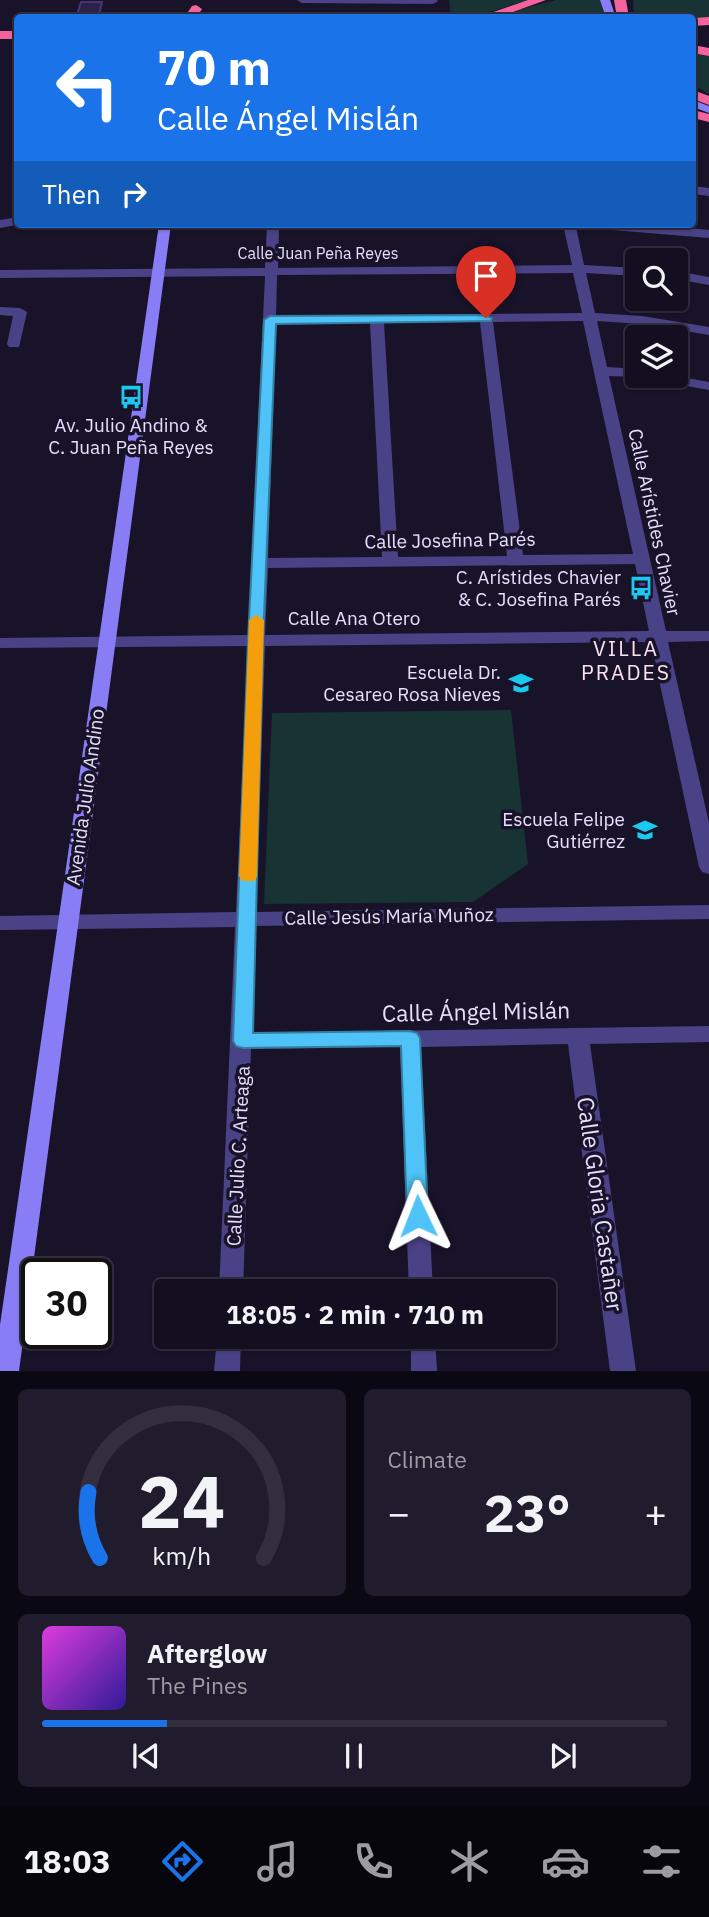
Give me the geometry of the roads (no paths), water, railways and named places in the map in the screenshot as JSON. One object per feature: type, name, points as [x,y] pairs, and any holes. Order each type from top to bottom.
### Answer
[{"type":"highway","points":[[495,14],[540,0]]},
{"type":"street","points":[[302,1],[433,1]]},
{"type":"street","name":"Avenida Julio Andino","points":[[6,1371],[164,228]]},
{"type":"street","name":"Calle Julio C. Arteaga","points":[[232,1279],[273,228]]},
{"type":"street","name":"Calle Arístides Chavier","points":[[570,228],[709,867]]},
{"type":"street","points":[[631,228],[709,234]]},
{"type":"street","name":"Calle Juan Peña Reyes","points":[[0,274],[578,269],[625,271]]},
{"type":"street","points":[[688,277],[709,281]]},
{"type":"street","points":[[0,311],[20,312],[14,344]]},
{"type":"street","points":[[270,320],[590,317],[642,320],[709,331]]},
{"type":"street","points":[[486,318],[516,560]]},
{"type":"street","points":[[377,319],[390,561]]},
{"type":"street","points":[[601,371],[625,372]]},
{"type":"street","points":[[688,382],[709,386]]},
{"type":"street","name":"Calle Josefina Parés","points":[[260,563],[641,559]]},
{"type":"street","name":"Calle Ana Otero","points":[[0,643],[709,636]]},
{"type":"street","name":"Calle Jesús María Muñoz","points":[[0,923],[709,912]]},
{"type":"street","name":"Calle Ángel Mislán","points":[[243,1041],[709,1034]]},
{"type":"street","name":"Calle Gloria Castañer","points":[[578,1036],[623,1371]]},
{"type":"street","points":[[410,1038],[420,1279]]},
{"type":"street","points":[[227,1371],[228,1349]]},
{"type":"street","points":[[424,1349],[425,1371]]},
{"type":"place","name":"Av. Julio Andino & C. Juan Peña Reyes","points":[[131,397]]},
{"type":"place","name":"C. Arístides Chavier & C. Josefina Parés","points":[[641,588]]},
{"type":"place","name":"Escuela Dr. Cesareo Rosa Nieves","points":[[521,683]]},
{"type":"place","name":"Escuela Felipe Gutiérrez","points":[[645,830]]},
{"type":"district","name":"VILLA PRADES","points":[[626,660]]}]
